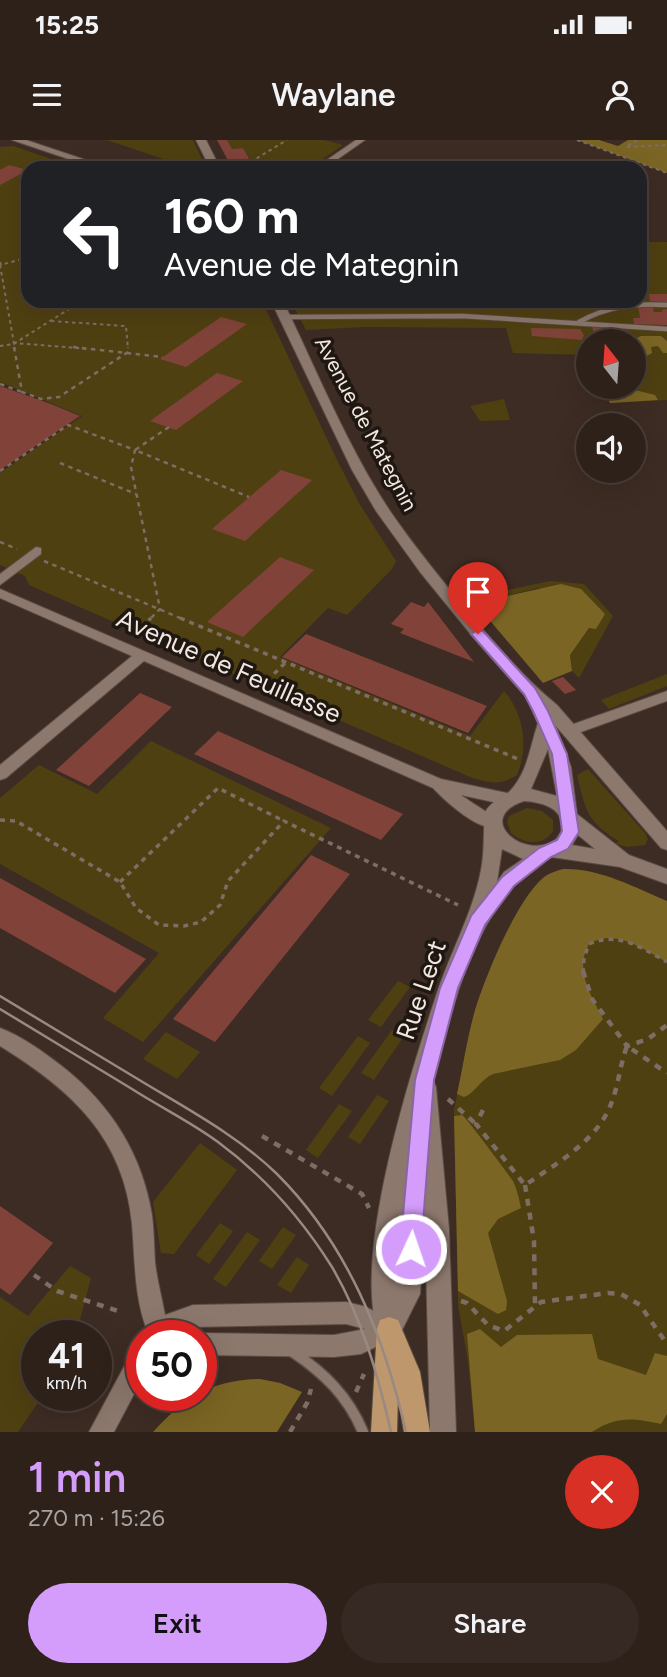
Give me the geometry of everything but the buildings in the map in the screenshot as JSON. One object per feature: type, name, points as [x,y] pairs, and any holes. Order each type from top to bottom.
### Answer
[{"type":"main road","points":[[201,140],[212,161]]},
{"type":"main road","points":[[11,141],[81,161]]},
{"type":"main road","name":"Avenue de Mategnin","points":[[280,308],[359,470],[383,511],[444,593],[530,692],[551,709],[667,843]]},
{"type":"main road","name":"Avenue de Mategnin","points":[[530,692],[559,754],[567,796],[567,815]]},
{"type":"main road","points":[[545,725],[536,764],[527,784],[495,809],[493,827],[505,844],[514,849],[535,853],[550,851],[622,860],[667,877]]},
{"type":"main road","points":[[512,797],[532,795],[548,799],[622,860]]},
{"type":"main road","points":[[550,851],[568,838],[571,825],[567,815]]},
{"type":"main road","name":"Rue Lect","points":[[384,1432],[388,1329],[383,1285],[388,1224],[407,1131],[449,988],[477,921],[491,868],[493,827]]},
{"type":"main road","name":"Rue Lect","points":[[477,921],[511,877],[550,851]]},
{"type":"main road","name":"Rue Lect","points":[[424,1080],[437,1229],[443,1432]]},
{"type":"main road","name":"Rue Lect","points":[[388,1329],[407,1372],[418,1432]]},
{"type":"street","points":[[329,161],[361,140]]},
{"type":"street","points":[[0,581],[34,553]]},
{"type":"street","name":"Avenue de Feuillasse","points":[[0,593],[438,784],[512,797]]},
{"type":"street","points":[[0,774],[141,656]]},
{"type":"street","points":[[570,731],[667,696]]},
{"type":"street","name":"Avenue de Feuillasse","points":[[438,784],[493,827]]},
{"type":"street","points":[[0,1035],[41,1059],[71,1083],[97,1109],[118,1142],[131,1172],[140,1206],[145,1266],[158,1320]]},
{"type":"street","points":[[185,1320],[193,1316],[346,1313],[363,1317],[388,1329]]},
{"type":"street","points":[[217,1344],[285,1346],[361,1343],[388,1329]]},
{"type":"street","points":[[100,1432],[126,1385]]},
{"type":"lane","points":[[647,304],[667,305]]},
{"type":"lane","points":[[579,322],[605,308]]},
{"type":"lane","points":[[284,317],[431,315],[667,329]]},
{"type":"lane","points":[[285,1346],[325,1372],[351,1403],[363,1432]]},
{"type":"path","points":[[252,161],[287,140]]},
{"type":"path","points":[[577,140],[634,161]]},
{"type":"path","points":[[636,140],[626,147],[667,145]]},
{"type":"path","points":[[647,166],[667,173]]},
{"type":"path","points":[[21,259],[0,264],[22,392]]},
{"type":"path","points":[[0,301],[5,298]]},
{"type":"path","points":[[15,344],[71,308]]},
{"type":"path","points":[[51,321],[126,326],[128,352]]},
{"type":"path","points":[[0,346],[36,343],[163,357]]},
{"type":"path","points":[[0,384],[41,399],[59,397],[128,352]]},
{"type":"path","points":[[0,471],[68,425],[249,497]]},
{"type":"path","points":[[160,609],[131,467],[135,450],[169,427]]},
{"type":"path","points":[[60,463],[136,494]]},
{"type":"path","points":[[0,542],[34,553],[160,609],[525,762]]},
{"type":"path","points":[[134,634],[160,609]]},
{"type":"path","points":[[260,688],[286,662]]},
{"type":"path","points":[[120,882],[218,788],[458,905]]},
{"type":"path","points":[[0,820],[16,821],[120,882],[136,908],[159,925],[184,926],[201,922],[220,905],[228,881],[284,821]]},
{"type":"path","points":[[667,962],[617,937],[596,939],[585,951],[582,968],[589,992],[603,1019],[627,1046],[667,1073]]},
{"type":"path","points":[[627,1046],[648,1039],[667,1025]]},
{"type":"path","points":[[525,1185],[573,1153],[603,1120],[612,1103],[618,1071],[627,1046]]},
{"type":"path","points":[[448,1099],[476,1124],[525,1185],[534,1241],[535,1304]]},
{"type":"path","points":[[476,1124],[482,1110]]},
{"type":"path","points":[[262,1136],[362,1194],[372,1213]]},
{"type":"path","points":[[34,1275],[57,1291],[118,1311]]},
{"type":"path","points":[[452,1298],[467,1303],[488,1325],[504,1331],[523,1318],[535,1304],[609,1291],[638,1302],[649,1312],[667,1344]]},
{"type":"path","points":[[290,1432],[307,1404],[311,1389]]},
{"type":"shaded area","points":[[107,140],[193,140],[203,161],[169,161]]},
{"type":"shaded area","points":[[227,140],[324,140],[343,145],[320,161],[238,161],[250,159],[243,148],[232,149]]},
{"type":"shaded area","points":[[577,140],[599,140],[618,146],[628,140],[667,140],[667,173],[647,166],[647,161],[634,161]]},
{"type":"shaded area","points":[[13,146],[57,161],[21,161],[21,308],[265,308],[359,503],[396,561],[392,569],[347,615],[328,608],[280,657],[470,736],[504,691],[516,710],[522,731],[523,753],[517,775],[505,781],[494,782],[470,777],[29,585],[25,576],[0,565],[0,473],[82,416],[0,382],[0,147]]},
{"type":"shaded area","points":[[647,242],[667,242],[667,400],[610,403],[608,399],[646,399],[646,329],[576,329],[576,355],[513,353],[506,328],[365,327],[306,330],[295,308],[647,308]]},
{"type":"shaded area","points":[[646,336],[661,336],[667,341],[667,353],[663,353],[658,346],[651,347],[652,353],[646,356]]},
{"type":"shaded area","points":[[646,393],[655,395],[658,400],[610,403],[608,399],[646,399]]},
{"type":"shaded area","points":[[504,399],[510,420],[480,421],[470,406]]},
{"type":"shaded area","points":[[550,581],[584,584],[613,616],[579,678],[572,671],[570,655],[590,627],[539,588],[475,603],[471,598]]},
{"type":"shaded area","points":[[561,584],[581,589],[605,614],[596,629],[589,628],[570,655],[572,671],[543,683],[475,603]]},
{"type":"shaded area","points":[[667,674],[667,686],[609,709],[601,700]]},
{"type":"shaded area","points":[[151,741],[331,828],[143,1042],[103,1018],[159,953],[0,864],[0,798],[39,765],[97,794]]},
{"type":"shaded area","points":[[588,769],[645,833],[648,839],[645,845],[628,847],[615,844],[619,841],[594,821],[585,806],[577,775]]},
{"type":"shaded area","points":[[527,808],[542,811],[553,820],[553,831],[544,840],[522,840],[511,833],[507,822],[509,816]]},
{"type":"shaded area","points":[[563,869],[603,875],[667,901],[667,1432],[475,1432],[468,1361],[458,1305],[454,1110],[474,1013],[510,928],[542,879]]},
{"type":"shaded area","points":[[563,869],[603,875],[667,901],[667,962],[619,939],[599,939],[589,944],[583,963],[584,973],[589,992],[603,1019],[576,1050],[560,1060],[493,1074],[468,1095],[464,1097],[457,1094],[474,1014],[502,942],[533,889],[545,876]]},
{"type":"shaded area","points":[[398,981],[410,987],[381,1027],[368,1020]]},
{"type":"shaded area","points":[[392,1030],[404,1036],[374,1080],[361,1073]]},
{"type":"shaded area","points":[[166,1032],[200,1052],[177,1079],[143,1059]]},
{"type":"shaded area","points":[[358,1036],[370,1043],[332,1096],[319,1088]]},
{"type":"shaded area","points":[[377,1095],[389,1101],[360,1144],[348,1137]]},
{"type":"shaded area","points":[[339,1104],[352,1111],[318,1158],[306,1150]]},
{"type":"shaded area","points":[[462,1115],[513,1181],[521,1208],[498,1219],[488,1233],[507,1301],[506,1310],[498,1314],[458,1291],[454,1116]]},
{"type":"shaded area","points":[[200,1143],[237,1170],[174,1254],[161,1253],[153,1202]]},
{"type":"shaded area","points":[[220,1223],[233,1231],[209,1264],[196,1255]]},
{"type":"shaded area","points":[[283,1227],[296,1235],[272,1269],[259,1261]]},
{"type":"shaded area","points":[[247,1232],[260,1240],[226,1287],[213,1279]]},
{"type":"shaded area","points":[[297,1257],[309,1265],[291,1293],[277,1285]]},
{"type":"shaded area","points":[[70,1266],[91,1278],[80,1320],[21,1320],[21,1411],[32,1411],[18,1432],[0,1432],[0,1297],[28,1316]]},
{"type":"shaded area","points":[[480,1329],[501,1347],[517,1335],[592,1334],[598,1359],[646,1375],[655,1353],[667,1356],[667,1414],[661,1424],[625,1420],[609,1423],[592,1432],[475,1432],[467,1334]]},
{"type":"shaded area","points":[[260,1379],[280,1383],[302,1392],[277,1432],[153,1432],[174,1411],[217,1411],[217,1386]]},
{"type":"tram line","points":[[0,996],[214,1125],[247,1148],[277,1174],[324,1231],[360,1294],[387,1361],[406,1432]]},
{"type":"tram line","points":[[0,1009],[208,1135],[251,1169],[281,1199],[320,1249],[343,1286],[375,1368],[391,1432]]},
{"type":"route","points":[[411,1249],[424,1080],[449,988],[477,921],[511,877],[568,838],[571,825],[566,812],[567,796],[559,754],[540,711],[530,692],[478,634]]}]
